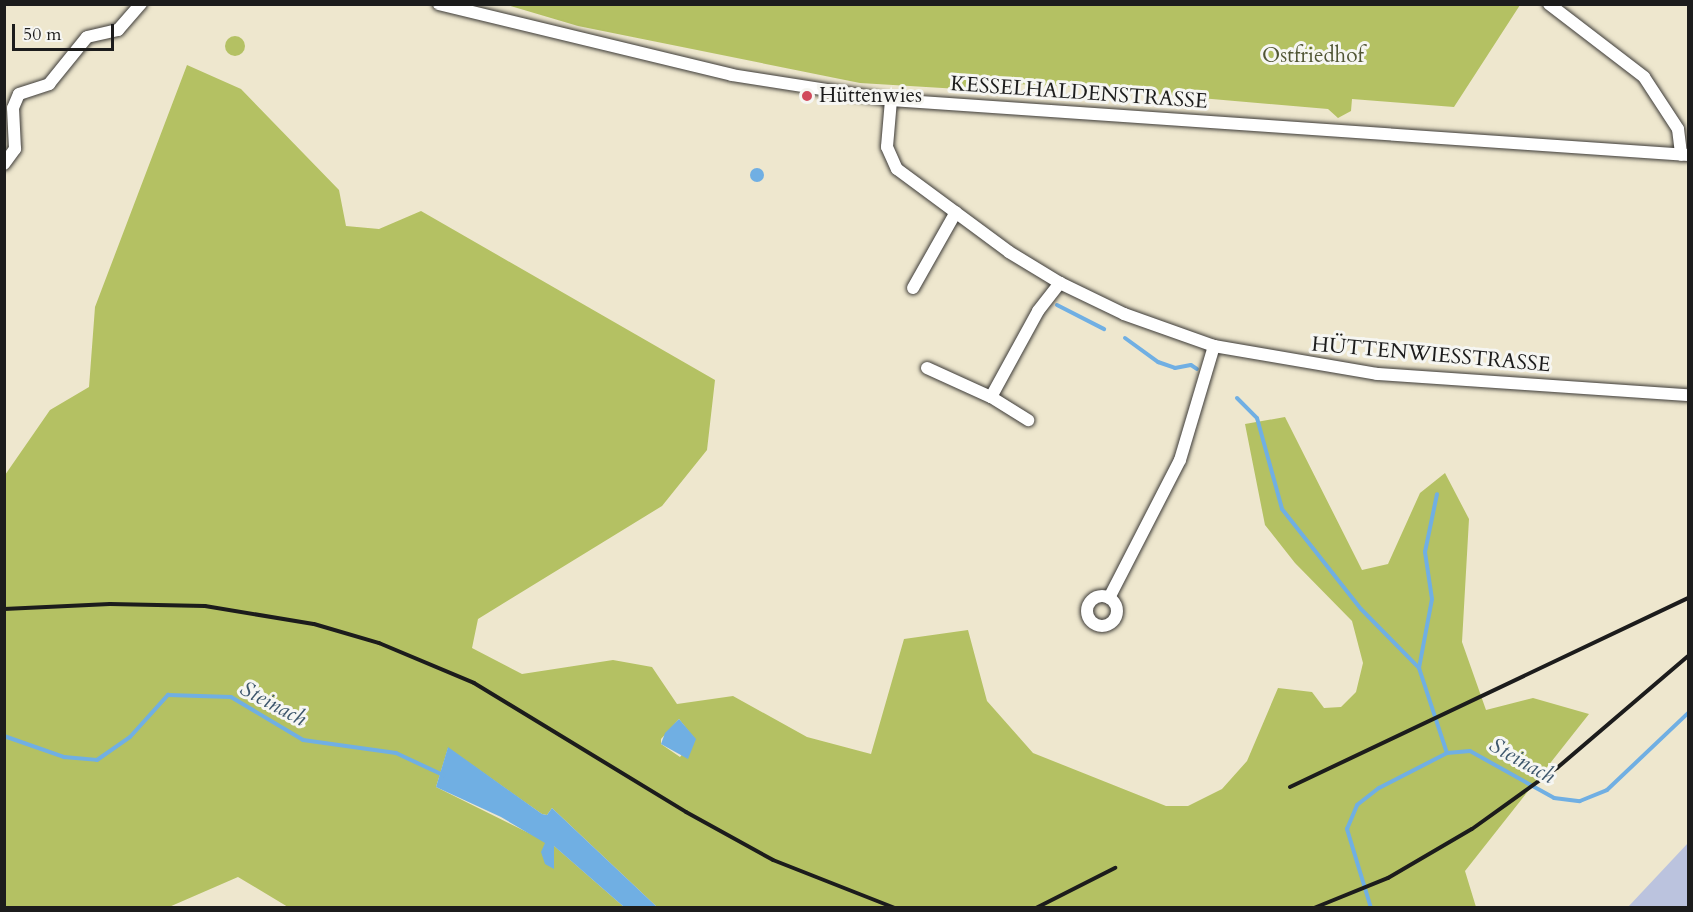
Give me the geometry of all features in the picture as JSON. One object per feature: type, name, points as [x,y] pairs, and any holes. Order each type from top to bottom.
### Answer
[{"type":"street","points":[[4,164],[15,149],[13,108],[19,94],[49,84],[87,37],[118,30],[141,4]]},
{"type":"street","name":"KESSELHALDENSTRASSE","points":[[439,4],[732,75],[891,100],[1685,155]]},
{"type":"street","points":[[1549,4],[1644,77],[1678,129],[1685,155]]},
{"type":"street","name":"HÜTTENWIESSTRASSE","points":[[891,100],[887,136],[890,159],[897,169],[1060,283],[1124,314],[1214,346],[1377,374],[1689,395]]},
{"type":"street","points":[[913,288],[956,212]]},
{"type":"street","points":[[991,397],[1038,311],[1060,283]]},
{"type":"street","points":[[1109,598],[1180,460],[1214,346]]},
{"type":"street","points":[[927,368],[991,397],[1028,420]]},
{"type":"shaded area","points":[[1688,843],[1688,907],[1628,907]]},
{"type":"green space","name":"Ostfriedhof","points":[[507,5],[1520,5],[1454,107],[1352,99],[1351,111],[1338,118],[1328,109],[1063,86],[996,83],[992,91],[860,83],[578,26]]},
{"type":"green space","points":[[231,36],[239,36],[245,42],[245,50],[239,56],[231,56],[225,50],[225,42]]},
{"type":"green space","points":[[187,65],[241,89],[339,190],[346,226],[379,229],[421,211],[715,380],[707,450],[662,506],[478,619],[472,648],[522,674],[613,660],[652,667],[677,704],[733,696],[807,737],[871,754],[904,639],[968,630],[987,701],[1033,753],[1166,806],[1188,806],[1222,789],[1247,761],[1278,688],[1312,692],[1324,708],[1341,707],[1356,692],[1363,663],[1352,621],[1295,563],[1265,525],[1245,424],[1285,417],[1362,570],[1388,564],[1420,493],[1445,473],[1469,519],[1462,642],[1486,710],[1533,698],[1589,714],[1465,871],[1476,907],[657,907],[552,808],[547,815],[542,814],[448,748],[436,787],[553,845],[624,907],[288,907],[238,877],[169,907],[5,908],[5,475],[50,410],[89,387],[95,307]],"holes":[[[679,719],[695,739],[680,757],[661,744],[661,739]]]},
{"type":"water","points":[[757,168],[762,170],[764,175],[762,180],[757,182],[752,180],[750,175],[752,170]]},
{"type":"water","points":[[679,719],[696,739],[688,759],[661,744],[665,733]]},
{"type":"water","points":[[448,747],[542,814],[547,815],[552,808],[657,907],[624,907],[554,846],[554,869],[545,864],[541,852],[545,843],[501,817],[436,787]]},
{"type":"waterway","points":[[1057,305],[1104,329]]},
{"type":"waterway","points":[[1125,338],[1158,362],[1175,368],[1191,365],[1197,369]]},
{"type":"waterway","points":[[1237,398],[1257,418],[1282,509],[1361,609],[1419,668],[1447,753]]},
{"type":"waterway","points":[[1419,668],[1432,599],[1425,552],[1437,494]]},
{"type":"waterway","name":"Steinach","points":[[4,736],[64,757],[97,760],[130,737],[168,695],[231,697],[303,740],[396,753],[443,775]]},
{"type":"waterway","name":"Steinach","points":[[1371,908],[1347,829],[1357,805],[1379,788],[1447,753],[1470,751],[1554,798],[1580,801],[1607,790],[1688,713]]},
{"type":"railway","points":[[1290,787],[1688,598]]},
{"type":"railway","points":[[4,609],[110,604],[205,606],[314,624],[379,643],[474,683],[686,812],[773,860],[895,908]]},
{"type":"railway","points":[[1314,908],[1388,878],[1472,829],[1557,768],[1688,656]]},
{"type":"railway","points":[[1036,908],[1115,868]]},
{"type":"place","name":"Hüttenwies","points":[[807,96]]}]
